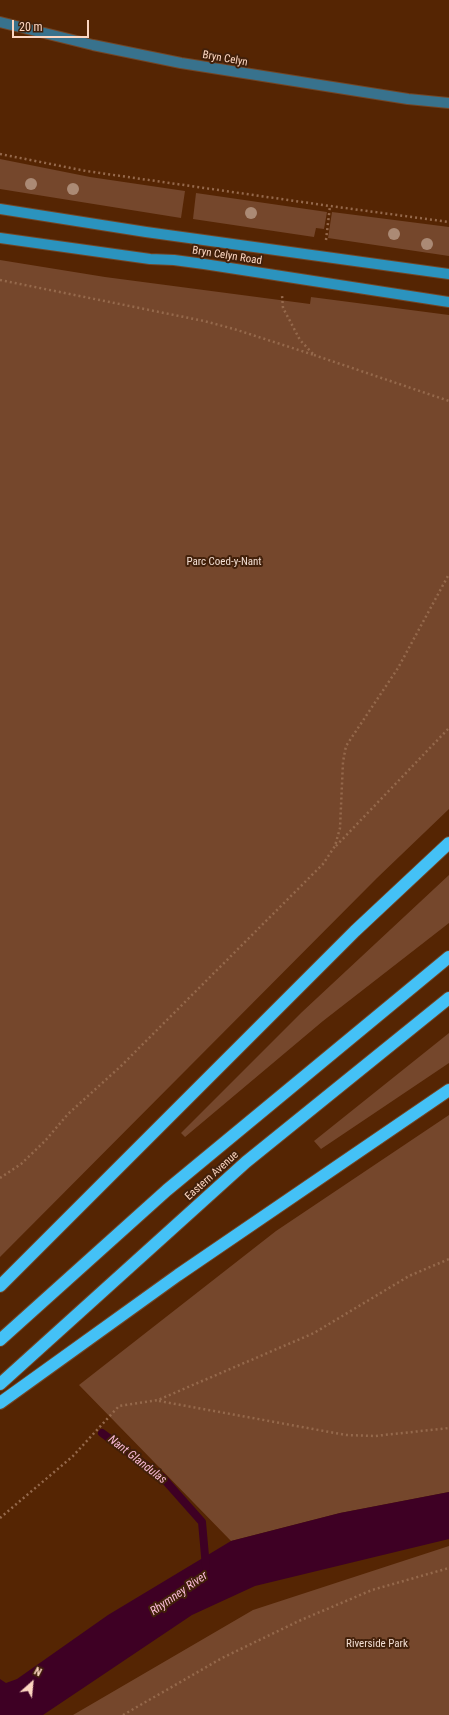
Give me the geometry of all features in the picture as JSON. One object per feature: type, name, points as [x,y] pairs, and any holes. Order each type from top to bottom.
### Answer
[{"type":"highway","points":[[0,1286],[355,931],[449,843]]},
{"type":"highway","name":"Eastern Avenue","points":[[0,1340],[167,1190],[449,957]]},
{"type":"highway","name":"Eastern Avenue","points":[[0,1384],[246,1162],[449,998]]},
{"type":"highway","points":[[0,1403],[178,1275],[449,1090]]},
{"type":"street","name":"Bryn Celyn","points":[[0,22],[86,44],[181,63],[392,97],[449,103]]},
{"type":"street","name":"Bryn Celyn Road","points":[[0,210],[449,274]]},
{"type":"street","name":"Bryn Celyn Road","points":[[0,238],[150,260],[174,260],[204,264],[449,302]]},
{"type":"path","points":[[0,154],[86,170],[449,222]]},
{"type":"path","points":[[324,257],[330,206]]},
{"type":"path","points":[[0,280],[204,321],[314,355],[449,401]]},
{"type":"path","points":[[282,294],[283,308],[290,322],[300,340],[314,355]]},
{"type":"path","points":[[335,846],[342,810],[343,762],[346,746],[398,668],[449,574]]},
{"type":"path","points":[[0,1178],[21,1164],[68,1114],[121,1066],[323,864],[335,846],[449,728]]},
{"type":"path","points":[[0,1518],[73,1456],[119,1406],[158,1400],[314,1333],[409,1276],[449,1258]]},
{"type":"path","points":[[158,1400],[346,1435],[375,1436],[449,1428]]},
{"type":"path","points":[[123,1715],[222,1658],[301,1620],[372,1590],[449,1568]]},
{"type":"green space","points":[[0,159],[90,177],[185,191],[181,218],[0,189]]},
{"type":"green space","points":[[196,193],[327,212],[324,229],[316,228],[314,237],[193,219]]},
{"type":"green space","points":[[332,212],[449,227],[449,256],[328,238]]},
{"type":"green space","name":"Parc Coed-y-Nant","points":[[0,260],[105,277],[310,304],[311,297],[449,315],[449,809],[377,878],[0,1257]]},
{"type":"green space","points":[[449,875],[449,923],[323,1021],[185,1137],[181,1133],[302,1012]]},
{"type":"green space","points":[[449,1033],[449,1063],[321,1149],[314,1141]]},
{"type":"green space","points":[[449,1115],[449,1492],[340,1513],[231,1541],[79,1385],[276,1231]]},
{"type":"green space","name":"Riverside Park","points":[[449,1546],[449,1715],[73,1715],[253,1610]]},
{"type":"water","name":"Rhymney River","points":[[449,1492],[449,1539],[255,1586],[192,1615],[43,1715],[0,1715],[0,1679],[6,1683],[17,1679],[108,1615],[231,1541],[340,1513]]},
{"type":"waterway","name":"Nant Glandulas","points":[[102,1433],[163,1478],[202,1522],[206,1567]]}]
